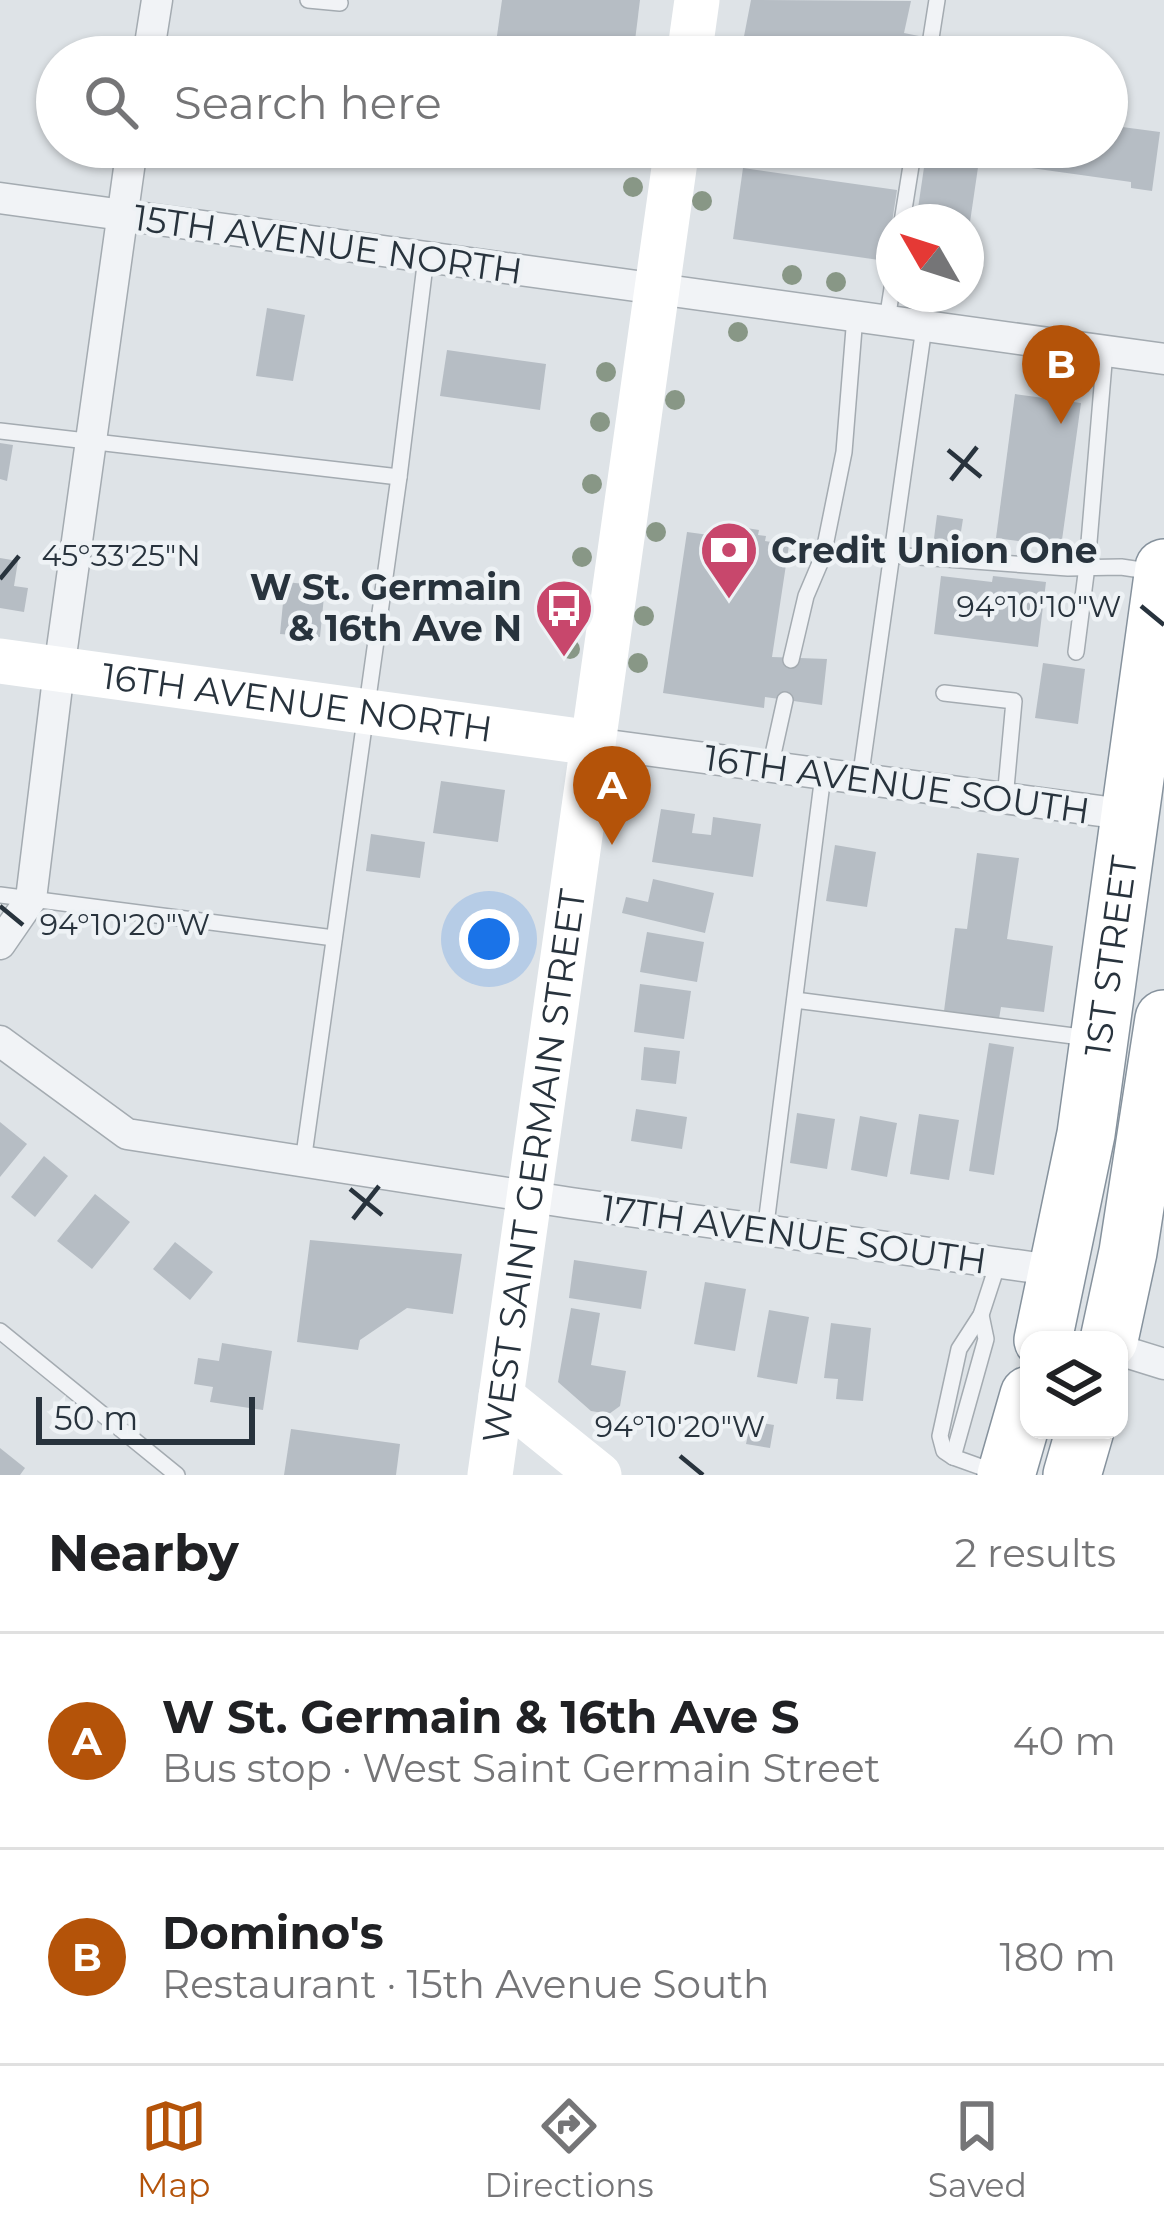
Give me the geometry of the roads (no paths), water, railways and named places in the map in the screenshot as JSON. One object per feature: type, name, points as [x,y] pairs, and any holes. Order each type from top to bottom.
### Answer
[{"type":"highway","name":"1ST STREET","points":[[1045,1331],[1100,1040],[1164,571]]},
{"type":"highway","name":"1ST STREET","points":[[1111,1331],[1158,1105],[1164,1019]]},
{"type":"highway","points":[[987,1469],[1020,1411]]},
{"type":"highway","points":[[1072,1475],[1082,1439]]},
{"type":"street","points":[[151,36],[157,0]]},
{"type":"street","points":[[692,36],[697,0]]},
{"type":"street","points":[[0,944],[15,897],[59,670],[129,168]]},
{"type":"street","name":"WEST SAINT GERMAIN STREET","points":[[490,1475],[673,168]]},
{"type":"street","name":"15TH AVENUE NORTH","points":[[0,198],[1164,359]]},
{"type":"street","name":"16TH AVENUE NORTH","points":[[0,662],[593,743]]},
{"type":"street","name":"16TH AVENUE SOUTH","points":[[593,743],[1130,815]]},
{"type":"street","name":"17TH AVENUE SOUTH","points":[[0,1041],[128,1134],[765,1232],[1059,1271]]},
{"type":"street","points":[[1128,1354],[1164,1364]]},
{"type":"street","points":[[501,1396],[599,1475]]},
{"type":"lane","points":[[308,0],[340,3]]},
{"type":"lane","points":[[931,36],[937,0]]},
{"type":"lane","points":[[905,204],[911,168]]},
{"type":"lane","points":[[303,1162],[426,257]]},
{"type":"lane","points":[[887,320],[888,312]]},
{"type":"lane","points":[[791,660],[806,596],[823,556],[844,452],[855,316]]},
{"type":"lane","points":[[860,780],[924,327]]},
{"type":"lane","points":[[1076,652],[1106,351]]},
{"type":"lane","points":[[0,430],[399,477]]},
{"type":"lane","points":[[892,555],[1164,571]]},
{"type":"lane","points":[[944,693],[1014,701],[1005,799]]},
{"type":"lane","points":[[770,768],[785,700]]},
{"type":"lane","points":[[765,1232],[823,775]]},
{"type":"lane","points":[[15,897],[334,938]]},
{"type":"lane","points":[[795,1000],[1100,1040]]},
{"type":"lane","points":[[987,1469],[944,1451],[940,1436],[959,1349],[981,1315],[998,1263]]},
{"type":"lane","points":[[0,1330],[177,1475]]},
{"type":"place","name":"Domino's","points":[[1061,424]]},
{"type":"place","name":"Credit Union One","points":[[729,601]]},
{"type":"place","name":"W St. Germain & 16th Ave N","points":[[564,659]]},
{"type":"place","name":"W St. Germain & 16th Ave S","points":[[612,845]]}]
